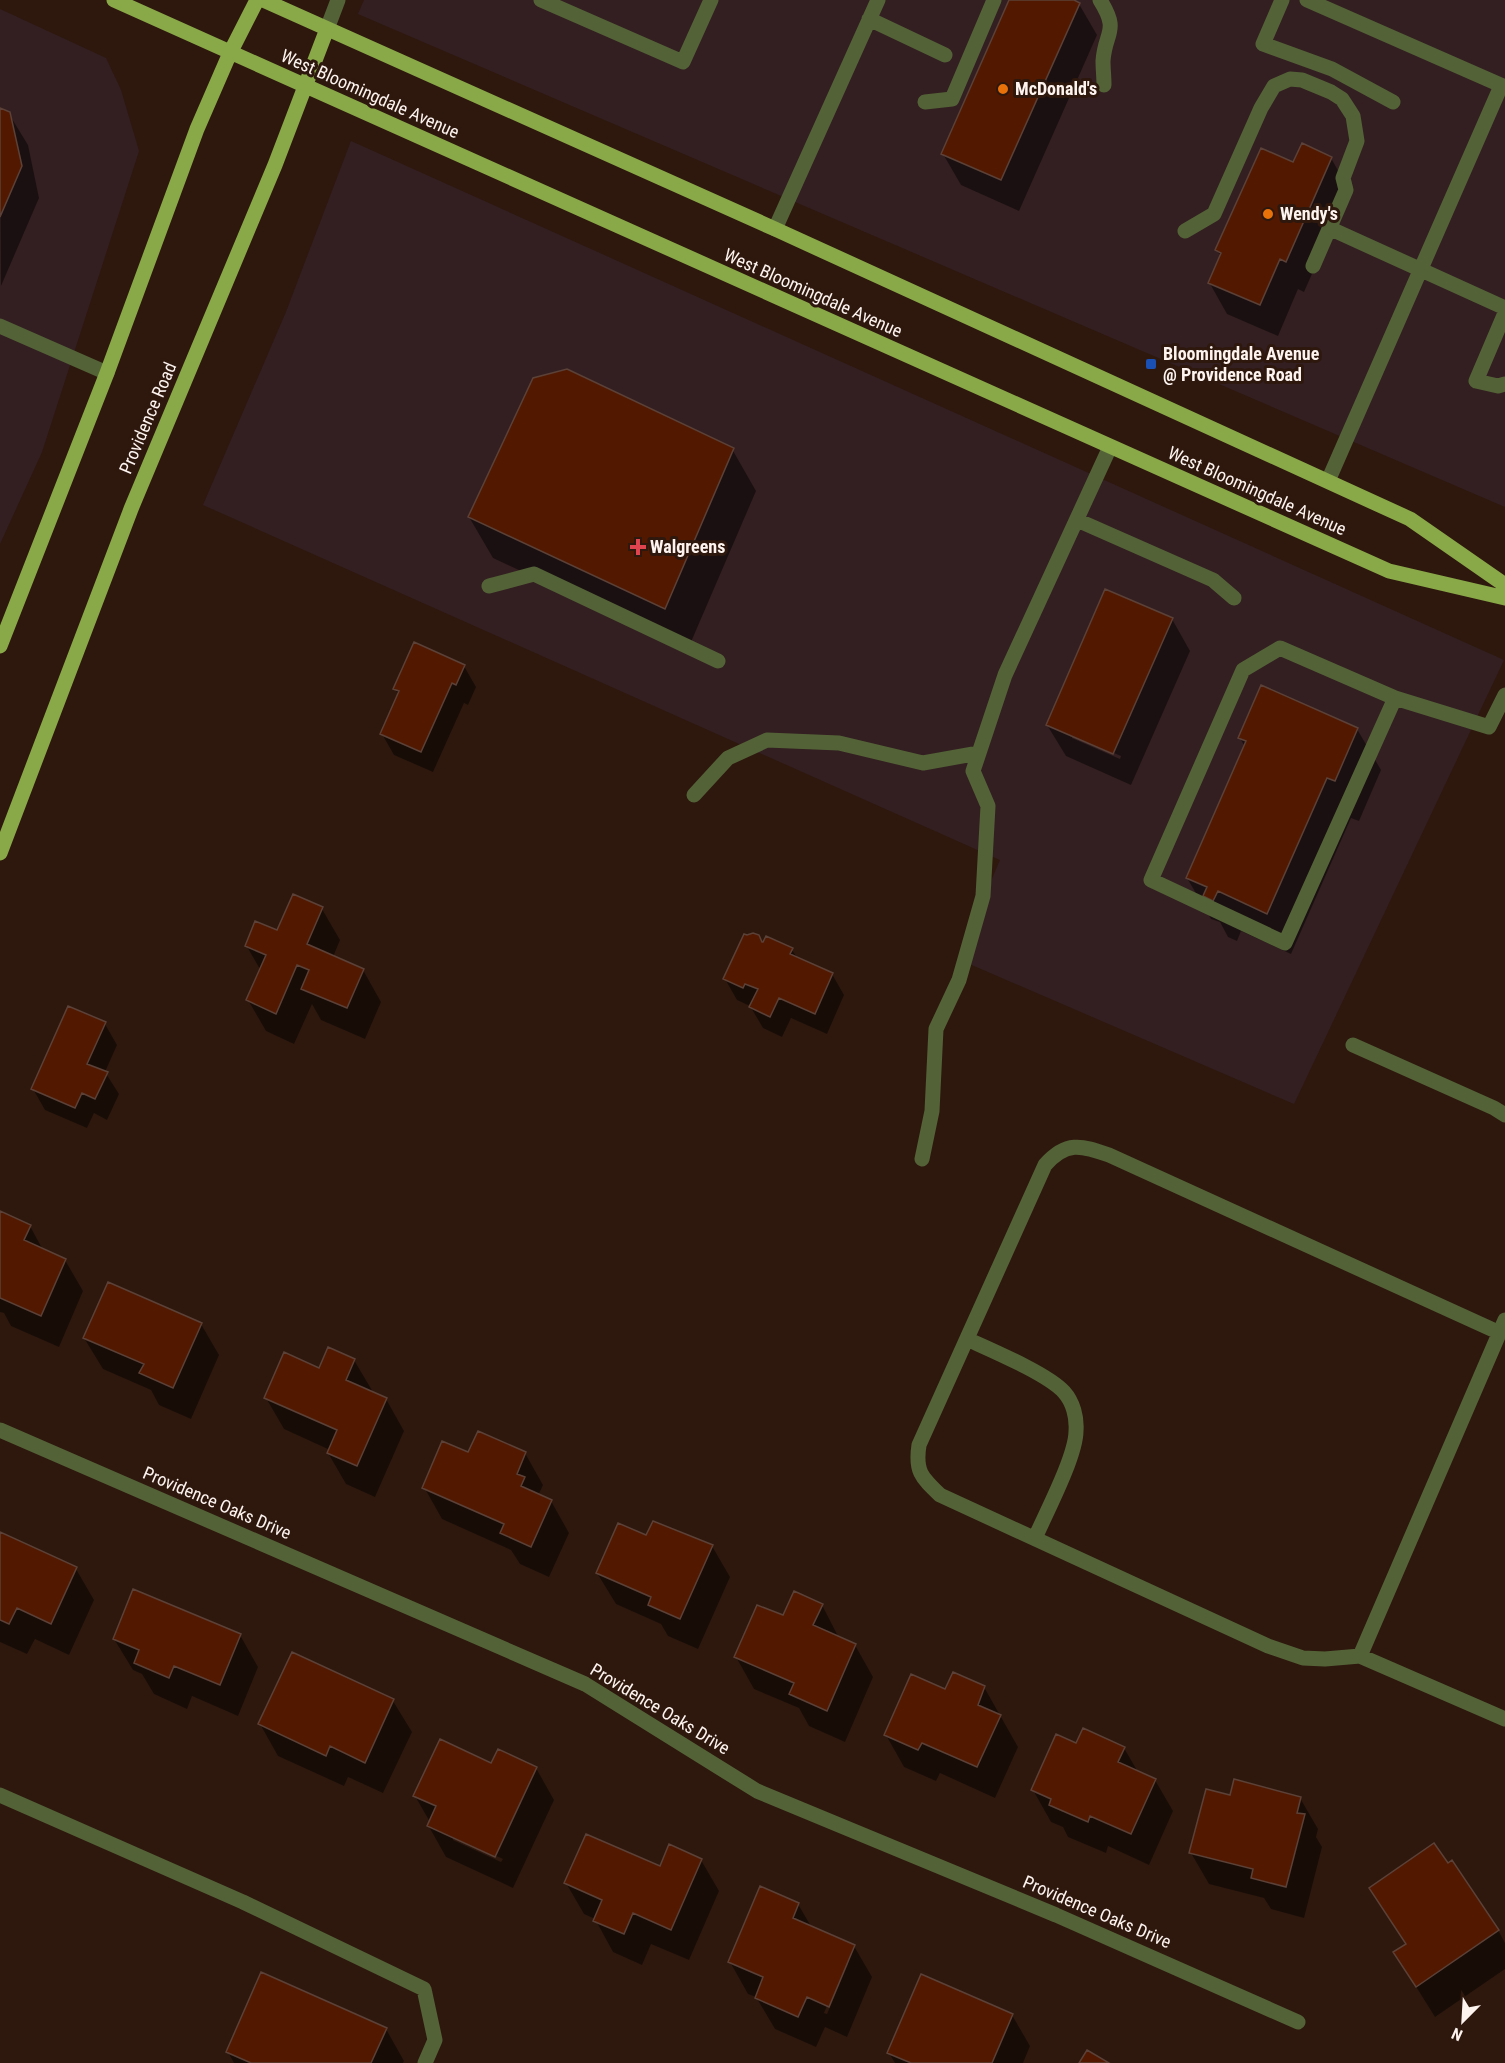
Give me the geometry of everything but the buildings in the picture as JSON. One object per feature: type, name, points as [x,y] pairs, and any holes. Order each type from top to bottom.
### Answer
[{"type":"main road","name":"West Bloomingdale Avenue","points":[[114,0],[1389,571],[1505,598]]},
{"type":"main road","points":[[0,646],[107,373],[197,129],[230,53],[257,0]]},
{"type":"main road","name":"West Bloomingdale Avenue","points":[[263,0],[775,229],[1410,519],[1505,585]]},
{"type":"main road","name":"Providence Road","points":[[0,853],[131,509],[271,175],[327,29]]},
{"type":"street","name":"Providence Road","points":[[327,29],[338,0]]},
{"type":"street","points":[[541,0],[683,62],[711,0]]},
{"type":"street","points":[[775,229],[878,0]]},
{"type":"street","points":[[925,102],[952,99],[994,0]]},
{"type":"street","points":[[1101,0],[1110,15],[1111,33],[1103,59],[1104,85]]},
{"type":"street","points":[[1282,0],[1263,44],[1332,69],[1393,102]]},
{"type":"street","points":[[1307,0],[1503,87],[1420,269],[1328,481]]},
{"type":"street","points":[[869,19],[945,55]]},
{"type":"street","points":[[1185,231],[1214,214],[1261,108],[1274,86],[1290,79],[1302,80],[1342,99],[1353,116],[1358,141],[1343,178],[1346,190],[1313,266]]},
{"type":"street","points":[[1329,228],[1505,308]]},
{"type":"street","points":[[1505,313],[1476,381],[1498,386],[1505,384]]},
{"type":"street","points":[[0,326],[107,373]]},
{"type":"street","points":[[922,1159],[932,1111],[936,1029],[959,980],[983,896],[988,806],[973,771],[1005,675],[1110,447]]},
{"type":"street","points":[[1077,520],[1213,580],[1234,598]]},
{"type":"street","points":[[489,586],[534,574],[718,661]]},
{"type":"street","points":[[1395,698],[1285,943],[1151,880],[1243,670],[1281,648],[1395,698],[1489,727],[1505,695]]},
{"type":"street","points":[[694,795],[728,758],[767,740],[839,743],[923,763],[979,753]]},
{"type":"street","points":[[1353,1045],[1505,1115]]},
{"type":"street","points":[[1360,1656],[1502,1327],[1109,1155],[1073,1146],[1056,1153],[1045,1165],[919,1444],[917,1462],[925,1480],[940,1495],[1268,1646],[1303,1658],[1360,1656],[1505,1719]]},
{"type":"street","points":[[967,1339],[1045,1378],[1064,1392],[1074,1409],[1076,1432],[1072,1453],[1035,1538]]},
{"type":"street","name":"Providence Oaks Drive","points":[[0,1430],[585,1684],[757,1791],[1056,1915],[1298,2022]]},
{"type":"street","points":[[0,1795],[243,1902],[424,1989],[435,2040],[425,2063]]},
{"type":"shaded area","points":[[364,0],[1505,0],[1505,507],[358,14]]},
{"type":"shaded area","points":[[0,9],[106,58],[121,90],[139,151],[42,452],[0,544]]},
{"type":"shaded area","points":[[351,141],[1504,660],[1294,1104],[958,959],[1000,860],[203,505],[286,312]]},
{"type":"place","name":"McDonald's","points":[[1003,89]]},
{"type":"place","name":"Wendy's","points":[[1268,214]]},
{"type":"place","name":"Bloomingdale Avenue @ Providence Road","points":[[1151,364]]},
{"type":"place","name":"Walgreens","points":[[638,547]]}]
